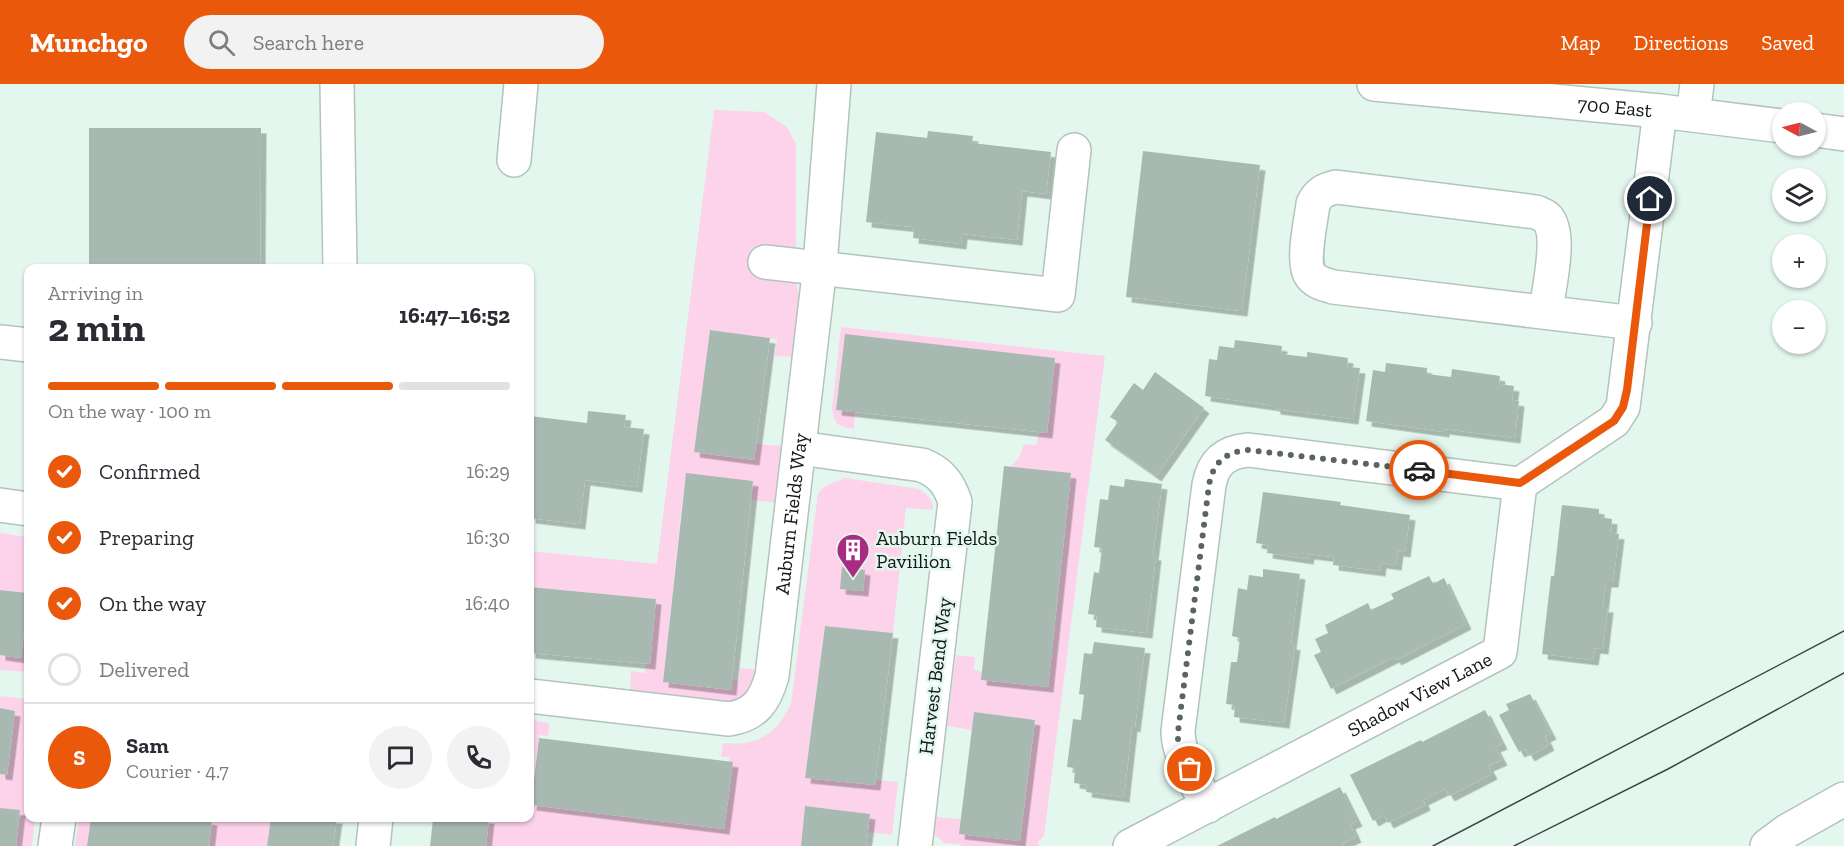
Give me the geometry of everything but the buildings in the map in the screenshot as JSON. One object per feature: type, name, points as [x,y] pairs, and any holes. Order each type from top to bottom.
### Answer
[{"type":"street","points":[[337,84],[340,264]]},
{"type":"street","points":[[514,160],[521,84]]},
{"type":"street","name":"Auburn Fields Way","points":[[534,696],[729,719],[752,712],[768,691],[772,676],[820,267],[834,84]]},
{"type":"street","name":"700 East","points":[[1374,84],[1660,111],[1695,100],[1772,123]]},
{"type":"street","points":[[1208,806],[1182,751],[1178,741],[1178,732],[1209,485],[1217,462],[1230,453],[1248,450],[1520,483],[1614,421],[1623,407],[1660,111]]},
{"type":"street","points":[[1826,132],[1844,134]]},
{"type":"street","points":[[765,262],[1058,295],[1074,150]]},
{"type":"street","points":[[1546,312],[1554,240],[1552,227],[1547,217],[1536,212],[1336,187],[1325,189],[1317,195],[1313,204],[1306,264],[1310,274],[1318,282],[1333,287],[1635,323]]},
{"type":"street","points":[[0,342],[24,345]]},
{"type":"street","name":"Harvest Bend Way","points":[[799,448],[922,465],[944,478],[955,502],[915,846]]},
{"type":"street","name":"Shadow View Lane","points":[[1130,846],[1500,652],[1520,483]]},
{"type":"street","points":[[0,506],[24,509]]},
{"type":"street","points":[[1767,846],[1787,831],[1844,799]]},
{"type":"street","points":[[55,846],[58,822]]},
{"type":"street","points":[[373,846],[376,822]]},
{"type":"shaded area","points":[[714,110],[764,112],[787,127],[796,144],[796,279],[803,324],[797,357],[775,356],[777,339],[710,330],[694,452],[754,460],[756,444],[785,446],[779,503],[751,500],[753,481],[686,474],[663,682],[730,690],[731,679],[739,681],[740,668],[757,670],[750,691],[735,704],[632,693],[630,689],[631,671],[645,673],[646,664],[650,664],[656,599],[534,587],[534,551],[657,564]]},
{"type":"shaded area","points":[[841,327],[1105,356],[1044,836],[1038,842],[1040,846],[961,846],[944,843],[934,834],[936,817],[961,819],[1020,840],[1035,720],[974,712],[972,730],[947,726],[956,655],[975,657],[974,670],[1048,686],[1071,474],[1011,467],[1020,456],[1024,444],[1036,445],[1040,431],[1047,432],[1055,358],[845,335],[836,409],[855,411],[854,429],[838,424],[834,419],[832,409]]},
{"type":"shaded area","points":[[845,478],[920,489],[930,498],[933,506],[933,510],[906,508],[893,633],[825,626],[805,777],[875,785],[876,780],[898,782],[892,835],[868,832],[870,814],[805,806],[801,846],[486,846],[489,822],[534,822],[534,805],[724,829],[732,763],[729,762],[729,757],[721,757],[723,743],[746,743],[764,736],[779,723],[791,703],[818,493],[825,486]]},
{"type":"shaded area","points":[[0,533],[24,536],[24,593],[0,590]]},
{"type":"shaded area","points":[[24,635],[24,672],[0,670],[0,655],[21,658]]},
{"type":"shaded area","points":[[0,696],[24,699],[24,822],[35,822],[32,846],[16,846],[20,811],[0,808],[0,774],[7,775],[15,711],[0,708]]},
{"type":"shaded area","points":[[534,721],[549,723],[548,736],[539,735],[534,779]]},
{"type":"shaded area","points":[[78,822],[90,822],[87,846],[75,846]]},
{"type":"shaded area","points":[[212,822],[270,822],[267,846],[209,846]]},
{"type":"tram line","points":[[1433,846],[1844,631]]},
{"type":"tram line","points":[[1514,846],[1668,769],[1844,673]]},
{"type":"way so far","points":[[1190,769],[1178,741],[1178,732],[1210,477],[1217,462],[1230,453],[1248,450],[1419,470]]},
{"type":"place","name":"Auburn Fields Paviilion","points":[[853,579]]},
{"type":"route","points":[[1419,470],[1520,483],[1614,421],[1623,407],[1627,390],[1650,199]]}]
